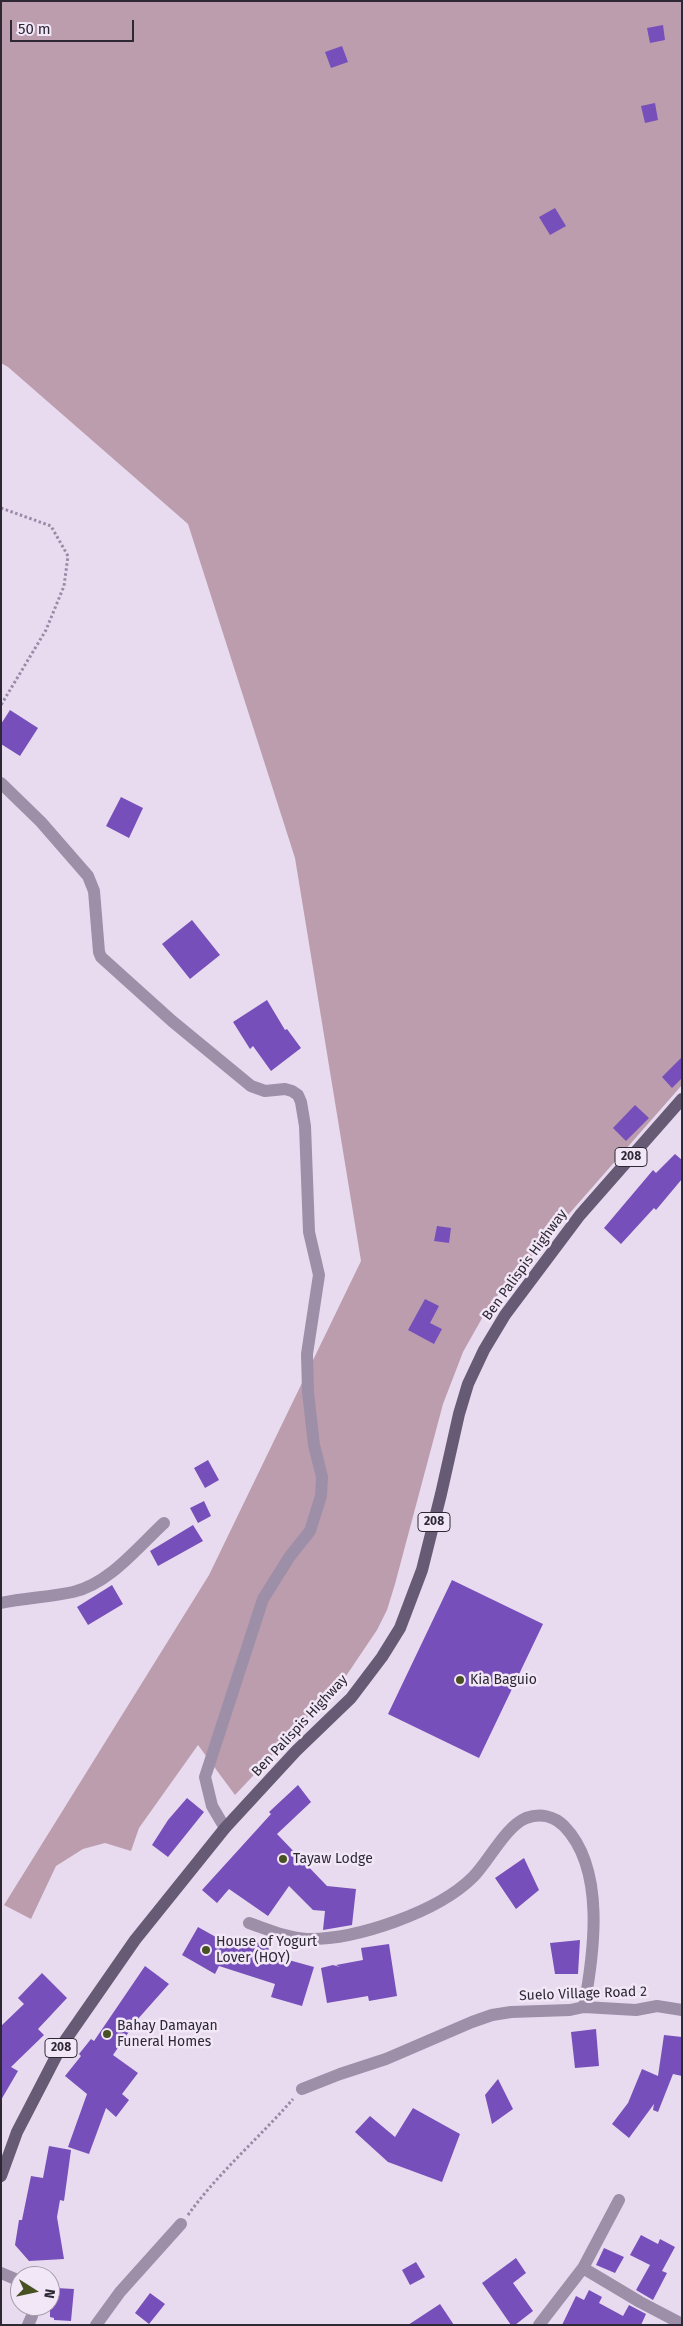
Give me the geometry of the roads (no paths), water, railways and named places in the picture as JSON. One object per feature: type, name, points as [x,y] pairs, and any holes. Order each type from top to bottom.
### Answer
[{"type":"main road","name":"Ben Palispis Highway","points":[[1,2176],[17,2132],[62,2044],[135,1940],[225,1828],[296,1751],[351,1698],[382,1657],[400,1628],[422,1570],[459,1414],[468,1384],[484,1350],[505,1315],[580,1215],[682,1099]]},
{"type":"street","points":[[1,783],[41,822],[88,876],[94,891],[101,957],[172,1021],[251,1086],[265,1091],[285,1089],[292,1091],[298,1095],[301,1102],[305,1126],[309,1232],[319,1275],[307,1354],[314,1445],[322,1477],[321,1496],[318,1511],[310,1531],[290,1556],[263,1599],[205,1778],[212,1806],[225,1828]]},
{"type":"street","points":[[1,1603],[74,1592],[90,1586],[115,1568],[164,1523]]},
{"type":"street","points":[[249,1923],[275,1932],[306,1939],[354,1934],[398,1921],[450,1895],[472,1878],[499,1844],[524,1819],[534,1816],[545,1816],[557,1820],[573,1836],[583,1856],[591,1882],[593,1909],[591,1971],[584,2007]]},
{"type":"street","name":"Suelo Village Road 2","points":[[302,2090],[340,2074],[386,2059],[472,2022],[501,2014],[570,2010],[584,2007],[636,2010],[657,2006],[682,2010]]},
{"type":"street","points":[[539,2325],[583,2268],[619,2200]]},
{"type":"street","points":[[96,2325],[120,2292],[181,2224]]},
{"type":"street","points":[[583,2268],[640,2302],[682,2324]]},
{"type":"place","name":"Kia Baguio","points":[[460,1680]]},
{"type":"place","name":"Tayaw Lodge","points":[[283,1859]]},
{"type":"place","name":"House of Yogurt Lover (HOY)","points":[[206,1950]]},
{"type":"place","name":"Bahay Damayan Funeral Homes","points":[[107,2034]]}]
